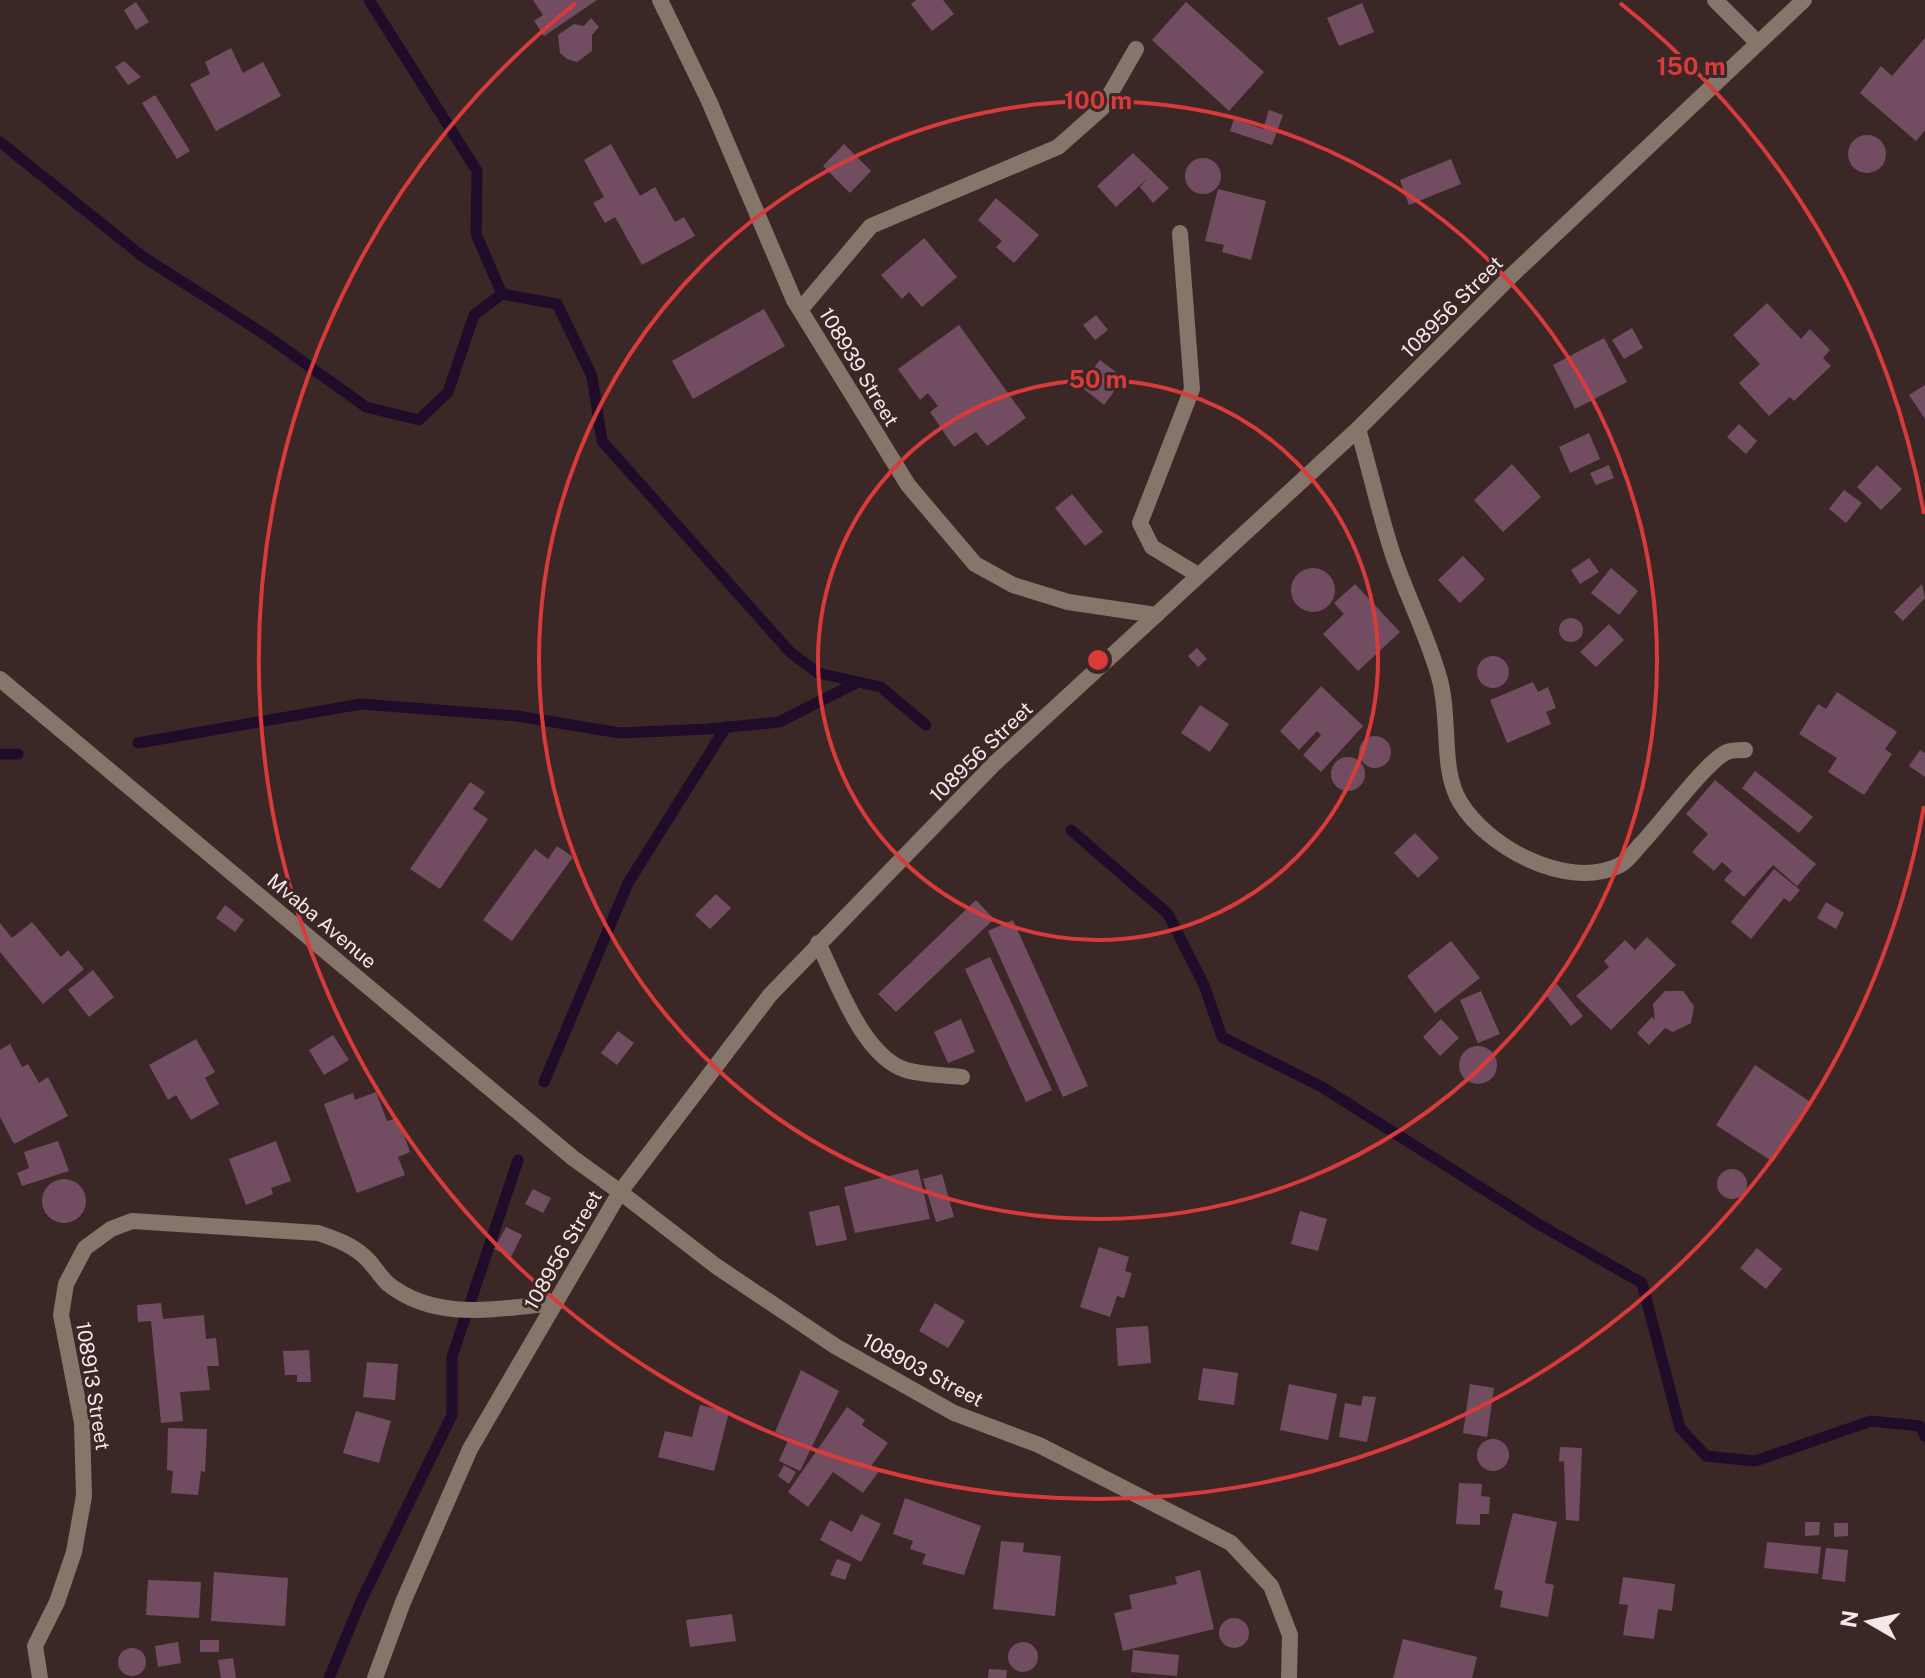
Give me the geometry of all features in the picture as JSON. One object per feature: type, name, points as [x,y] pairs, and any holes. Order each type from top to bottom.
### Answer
[{"type":"street","name":"108939 Street","points":[[660,0],[800,310],[908,485],[975,564],[1013,585],[1068,602],[1156,615]]},
{"type":"street","points":[[1715,0],[1757,42]]},
{"type":"street","name":"108956 Street","points":[[375,1678],[403,1602],[470,1449],[620,1192],[761,1007],[818,943],[994,764],[1358,429],[1804,0]]},
{"type":"street","points":[[800,310],[871,226],[1058,147],[1102,108],[1136,49]]},
{"type":"street","points":[[1180,233],[1192,389],[1140,523],[1152,547],[1198,575]]},
{"type":"street","points":[[1358,429],[1392,553],[1440,680],[1448,720],[1447,763],[1451,780],[1460,803],[1485,830],[1533,864],[1580,874],[1619,866],[1666,819],[1707,768],[1726,753],[1745,750]]},
{"type":"street","name":"Mvaba Avenue","points":[[0,679],[573,1158],[620,1192]]},
{"type":"street","points":[[818,943],[873,1048],[890,1063],[907,1070],[962,1077]]},
{"type":"street","name":"108903 Street","points":[[620,1192],[716,1266],[835,1346],[954,1413],[1039,1445],[1231,1543],[1271,1586],[1290,1635],[1289,1678]]},
{"type":"street","name":"108913 Street","points":[[40,1678],[35,1646],[57,1602],[74,1552],[84,1496],[82,1423],[61,1315],[66,1284],[85,1248],[111,1229],[132,1221],[318,1233],[345,1242],[365,1257],[387,1283],[438,1308],[468,1311],[556,1303]]},
{"type":"building","points":[[533,0],[597,0],[544,36],[534,21],[543,15]]},
{"type":"building","points":[[916,0],[943,0],[954,14],[932,31],[911,4]]},
{"type":"building","points":[[136,2],[149,22],[136,30],[124,10]]},
{"type":"building","points":[[1186,2],[1264,72],[1229,111],[1152,40]]},
{"type":"building","points":[[1362,3],[1374,32],[1339,46],[1327,18]]},
{"type":"building","points":[[591,18],[599,27],[592,35],[592,51],[577,62],[567,59],[560,53],[558,35],[574,24],[584,26]]},
{"type":"building","points":[[1925,38],[1925,130],[1916,141],[1860,93],[1881,66],[1892,76]]},
{"type":"building","points":[[231,48],[243,73],[263,62],[281,96],[216,131],[190,84],[210,74],[205,62]]},
{"type":"building","points":[[124,61],[141,77],[128,85],[115,67]]},
{"type":"building","points":[[155,95],[190,151],[177,159],[142,103]]},
{"type":"building","points":[[1269,110],[1283,115],[1272,145],[1230,131],[1234,119],[1263,129]]},
{"type":"building","points":[[1867,135],[1881,140],[1886,154],[1881,168],[1867,173],[1853,168],[1848,154],[1853,140]]},
{"type":"building","points":[[611,144],[640,196],[655,187],[675,222],[684,217],[695,236],[642,265],[615,217],[605,223],[593,203],[604,197],[584,160]]},
{"type":"building","points":[[844,144],[871,171],[850,193],[823,166]]},
{"type":"building","points":[[1133,153],[1169,188],[1153,203],[1140,187],[1148,178],[1116,207],[1097,186]]},
{"type":"building","points":[[1203,158],[1216,163],[1221,176],[1216,189],[1203,194],[1190,189],[1185,176],[1190,163]]},
{"type":"building","points":[[1451,159],[1461,184],[1409,205],[1400,180]]},
{"type":"building","points":[[1218,189],[1266,201],[1251,260],[1222,252],[1224,245],[1205,241]]},
{"type":"building","points":[[996,198],[1039,235],[1014,263],[996,247],[1002,241],[978,220]]},
{"type":"building","points":[[924,238],[957,277],[922,307],[909,292],[902,299],[881,275]]},
{"type":"building","points":[[1767,303],[1801,339],[1810,329],[1830,350],[1823,358],[1831,366],[1794,401],[1790,397],[1769,416],[1739,383],[1760,364],[1733,335]]},
{"type":"building","points":[[764,309],[785,346],[693,399],[672,361]]},
{"type":"building","points":[[1096,315],[1108,330],[1095,340],[1083,325]]},
{"type":"building","points":[[959,325],[1026,418],[987,446],[976,432],[954,447],[930,412],[938,406],[928,393],[920,400],[898,369]]},
{"type":"building","points":[[1632,328],[1643,348],[1624,359],[1612,340]]},
{"type":"building","points":[[1604,338],[1627,382],[1575,409],[1553,365]]},
{"type":"building","points":[[1100,360],[1124,378],[1104,405],[1080,386]]},
{"type":"building","points":[[1925,385],[1925,419],[1909,395]]},
{"type":"building","points":[[1739,424],[1757,441],[1746,454],[1727,437]]},
{"type":"building","points":[[1589,433],[1600,459],[1570,473],[1559,447]]},
{"type":"building","points":[[1512,464],[1541,497],[1503,532],[1474,500]]},
{"type":"building","points":[[1609,465],[1614,478],[1596,485],[1590,473]]},
{"type":"building","points":[[1877,465],[1902,489],[1881,510],[1857,487]]},
{"type":"building","points":[[1844,490],[1862,503],[1846,523],[1829,509]]},
{"type":"building","points":[[1072,494],[1103,532],[1085,546],[1055,508]]},
{"type":"building","points":[[1463,556],[1485,579],[1460,603],[1438,580]]},
{"type":"building","points":[[1589,558],[1599,572],[1580,584],[1571,570]]},
{"type":"building","points":[[1313,568],[1328,575],[1335,590],[1328,605],[1313,612],[1298,605],[1291,590],[1298,575]]},
{"type":"building","points":[[1611,568],[1638,591],[1619,615],[1591,593]]},
{"type":"building","points":[[1355,584],[1400,632],[1358,671],[1323,634],[1344,614],[1334,603]]},
{"type":"building","points":[[1922,584],[1925,598],[1903,621],[1894,612]]},
{"type":"building","points":[[1571,618],[1580,621],[1583,630],[1580,639],[1571,642],[1562,639],[1559,630],[1562,621]]},
{"type":"building","points":[[1609,624],[1624,640],[1596,667],[1580,652]]},
{"type":"building","points":[[1197,648],[1207,659],[1198,667],[1188,656]]},
{"type":"building","points":[[1493,656],[1504,661],[1509,672],[1504,683],[1493,688],[1482,683],[1477,672],[1482,661]]},
{"type":"building","points":[[1533,682],[1538,692],[1548,687],[1556,708],[1546,712],[1551,724],[1507,743],[1490,700]]},
{"type":"building","points":[[1321,686],[1363,726],[1321,772],[1303,755],[1321,735],[1317,731],[1299,750],[1280,731]]},
{"type":"building","points":[[1837,692],[1897,732],[1885,749],[1892,754],[1864,795],[1828,772],[1837,758],[1799,734],[1818,704],[1826,709]]},
{"type":"building","points":[[1200,705],[1229,724],[1210,752],[1181,733]]},
{"type":"building","points":[[1375,736],[1386,741],[1391,752],[1386,763],[1375,768],[1364,763],[1359,752],[1364,741]]},
{"type":"building","points":[[1920,750],[1925,753],[1925,777],[1909,766]]},
{"type":"building","points":[[1348,757],[1360,762],[1365,774],[1360,786],[1348,791],[1336,786],[1331,774],[1336,762]]},
{"type":"building","points":[[1755,771],[1813,817],[1799,833],[1742,788]]},
{"type":"building","points":[[1715,780],[1816,864],[1797,886],[1773,865],[1744,897],[1724,880],[1732,871],[1722,862],[1714,871],[1692,852],[1708,834],[1686,814]]},
{"type":"building","points":[[470,782],[485,792],[473,809],[488,819],[440,889],[410,869]]},
{"type":"building","points":[[1415,833],[1439,858],[1418,878],[1394,853]]},
{"type":"building","points":[[557,846],[573,857],[512,941],[483,920],[535,849],[548,859]]},
{"type":"building","points":[[1774,869],[1800,890],[1790,902],[1784,898],[1751,939],[1731,922]]},
{"type":"building","points":[[716,894],[731,908],[710,929],[695,915]]},
{"type":"building","points":[[976,900],[994,919],[896,1012],[878,994]]},
{"type":"building","points":[[1826,902],[1844,913],[1836,929],[1817,918]]},
{"type":"building","points":[[225,905],[244,920],[235,932],[216,918]]},
{"type":"building","points":[[1013,920],[1088,1086],[1063,1097],[988,931]]},
{"type":"building","points":[[32,922],[61,957],[68,950],[84,969],[43,1004],[0,952],[0,923],[12,938]]},
{"type":"building","points":[[1647,937],[1676,965],[1611,1030],[1576,996],[1609,967],[1604,961],[1625,940],[1635,950]]},
{"type":"building","points":[[1451,941],[1480,978],[1435,1013],[1407,976]]},
{"type":"building","points":[[990,957],[1052,1090],[1026,1102],[965,969]]},
{"type":"building","points":[[93,970],[114,997],[89,1017],[68,990]]},
{"type":"building","points":[[1557,984],[1583,1016],[1571,1026],[1545,994]]},
{"type":"building","points":[[1481,991],[1500,1034],[1478,1043],[1460,1000]]},
{"type":"building","points":[[1665,991],[1683,991],[1694,1006],[1691,1023],[1673,1032],[1665,1028],[1649,1045],[1637,1033],[1652,1017],[1655,1020],[1653,1004]]},
{"type":"building","points":[[961,1019],[975,1052],[948,1063],[934,1032]]},
{"type":"building","points":[[1441,1019],[1459,1038],[1440,1056],[1423,1037]]},
{"type":"building","points":[[618,1031],[634,1043],[617,1065],[601,1053]]},
{"type":"building","points":[[333,1035],[349,1060],[324,1075],[309,1050]]},
{"type":"building","points":[[196,1039],[215,1072],[205,1078],[219,1104],[191,1120],[176,1095],[168,1100],[149,1065]]},
{"type":"building","points":[[10,1044],[22,1067],[28,1064],[39,1083],[48,1077],[68,1116],[14,1144],[0,1117],[0,1050]]},
{"type":"building","points":[[1478,1046],[1492,1051],[1497,1065],[1492,1079],[1478,1084],[1464,1079],[1459,1065],[1464,1051]]},
{"type":"building","points":[[1755,1065],[1812,1103],[1773,1162],[1716,1125]]},
{"type":"building","points":[[376,1092],[387,1121],[398,1118],[410,1152],[398,1157],[405,1175],[357,1193],[324,1104],[353,1093],[355,1100]]},
{"type":"building","points":[[58,1141],[69,1171],[22,1186],[17,1173],[29,1168],[24,1152]]},
{"type":"building","points":[[276,1141],[291,1181],[271,1188],[273,1194],[246,1205],[229,1159]]},
{"type":"building","points":[[918,1169],[930,1219],[855,1233],[844,1187]]},
{"type":"building","points":[[1732,1169],[1738,1170],[1746,1178],[1746,1190],[1738,1198],[1732,1199],[1726,1198],[1718,1190],[1717,1184],[1718,1178],[1726,1170]]},
{"type":"building","points":[[942,1174],[954,1217],[936,1222],[923,1179]]},
{"type":"building","points":[[64,1179],[79,1186],[86,1201],[79,1216],[64,1223],[49,1216],[42,1201],[49,1186]]},
{"type":"building","points":[[533,1189],[551,1198],[543,1213],[525,1204]]},
{"type":"building","points":[[839,1205],[847,1240],[816,1246],[809,1212]]},
{"type":"building","points":[[1300,1211],[1327,1219],[1318,1251],[1291,1244]]},
{"type":"building","points":[[506,1227],[522,1235],[511,1257],[494,1249]]},
{"type":"building","points":[[1099,1247],[1129,1257],[1125,1271],[1132,1273],[1124,1298],[1117,1296],[1110,1317],[1080,1307]]},
{"type":"building","points":[[1757,1248],[1782,1269],[1766,1289],[1740,1268]]},
{"type":"building","points":[[161,1303],[163,1319],[204,1315],[206,1339],[216,1338],[219,1366],[207,1366],[210,1390],[180,1392],[183,1421],[161,1423],[151,1321],[138,1322],[137,1305]]},
{"type":"building","points":[[935,1303],[965,1321],[948,1348],[919,1331]]},
{"type":"building","points":[[1148,1326],[1151,1363],[1118,1366],[1116,1328]]},
{"type":"building","points":[[309,1350],[311,1382],[297,1382],[297,1375],[285,1375],[283,1351]]},
{"type":"building","points":[[367,1362],[398,1364],[395,1400],[363,1397]]},
{"type":"building","points":[[1203,1368],[1238,1373],[1234,1405],[1198,1400]]},
{"type":"building","points":[[801,1370],[839,1391],[800,1471],[779,1461],[789,1438],[775,1432]]},
{"type":"building","points":[[1289,1384],[1337,1394],[1328,1440],[1280,1430]]},
{"type":"building","points":[[1470,1384],[1494,1388],[1487,1437],[1463,1433]]},
{"type":"building","points":[[1363,1396],[1376,1397],[1367,1442],[1339,1437],[1345,1403],[1361,1406]]},
{"type":"building","points":[[700,1405],[729,1412],[714,1471],[658,1457],[665,1431],[692,1437]]},
{"type":"building","points":[[847,1407],[865,1420],[862,1425],[888,1443],[871,1466],[879,1471],[863,1493],[833,1472],[808,1507],[788,1492]]},
{"type":"building","points":[[356,1411],[391,1421],[379,1463],[343,1453]]},
{"type":"building","points":[[168,1428],[207,1429],[205,1472],[201,1471],[198,1495],[171,1493],[173,1471],[167,1470]]},
{"type":"building","points":[[1493,1439],[1504,1444],[1509,1455],[1504,1466],[1493,1471],[1482,1466],[1477,1455],[1482,1444]]},
{"type":"building","points":[[1560,1447],[1582,1448],[1579,1521],[1566,1520],[1564,1461],[1559,1462]]},
{"type":"building","points":[[784,1465],[796,1472],[789,1484],[778,1476]]},
{"type":"building","points":[[1459,1483],[1482,1484],[1481,1496],[1490,1497],[1489,1514],[1480,1514],[1480,1525],[1456,1524]]},
{"type":"building","points":[[905,1498],[981,1526],[964,1575],[922,1564],[926,1554],[910,1549],[913,1541],[893,1534]]},
{"type":"building","points":[[1513,1513],[1557,1522],[1545,1583],[1554,1585],[1548,1617],[1500,1607],[1503,1591],[1494,1589]]},
{"type":"building","points":[[861,1514],[881,1524],[861,1562],[820,1540],[830,1520],[852,1532]]},
{"type":"building","points":[[1805,1522],[1820,1522],[1819,1535],[1805,1536]]},
{"type":"building","points":[[1834,1523],[1848,1523],[1848,1536],[1834,1537]]},
{"type":"building","points":[[1001,1541],[1024,1543],[1023,1552],[1061,1556],[1055,1616],[993,1609]]},
{"type":"building","points":[[1767,1542],[1821,1547],[1818,1574],[1764,1568]]},
{"type":"building","points":[[1826,1548],[1848,1550],[1845,1582],[1822,1579]]},
{"type":"building","points":[[837,1559],[851,1564],[845,1580],[830,1575]]},
{"type":"building","points":[[1200,1570],[1214,1629],[1123,1651],[1114,1613],[1132,1609],[1129,1595],[1177,1584],[1175,1577]]},
{"type":"building","points":[[214,1572],[288,1578],[285,1626],[211,1621]]},
{"type":"building","points":[[1623,1577],[1675,1584],[1672,1611],[1658,1609],[1654,1639],[1623,1635],[1628,1605],[1619,1604]]},
{"type":"building","points":[[148,1580],[201,1582],[199,1618],[146,1615]]},
{"type":"building","points":[[732,1614],[736,1641],[690,1647],[686,1620]]},
{"type":"building","points":[[1234,1618],[1245,1622],[1249,1633],[1245,1644],[1234,1648],[1223,1644],[1219,1633],[1223,1622]]},
{"type":"building","points":[[1403,1639],[1477,1657],[1472,1678],[1393,1678]]},
{"type":"building","points":[[200,1640],[219,1640],[219,1652],[200,1652]]},
{"type":"building","points":[[178,1642],[181,1663],[158,1667],[155,1646]]},
{"type":"building","points":[[1023,1642],[1034,1646],[1038,1657],[1034,1668],[1023,1672],[1012,1668],[1008,1657],[1012,1646]]},
{"type":"building","points":[[132,1648],[142,1652],[146,1662],[142,1672],[132,1676],[122,1672],[118,1662],[122,1652]]},
{"type":"building","points":[[1133,1650],[1179,1655],[1177,1676],[1131,1672]]},
{"type":"building","points":[[233,1658],[236,1678],[221,1678],[218,1660]]},
{"type":"building","points":[[989,1669],[1007,1670],[1006,1678],[988,1678]]},
{"type":"waterway","points":[[369,0],[477,171],[476,234],[502,294]]},
{"type":"waterway","points":[[0,142],[142,256],[267,336],[366,407],[419,420],[448,392],[474,315],[502,294],[557,304],[592,376],[602,441],[790,652],[818,673],[881,687],[926,725]]},
{"type":"waterway","points":[[138,743],[361,704],[517,716],[620,733],[708,729],[779,722],[858,682]]},
{"type":"waterway","points":[[544,1082],[628,883],[726,727]]},
{"type":"waterway","points":[[0,754],[18,754]]},
{"type":"waterway","points":[[1071,830],[1168,914],[1204,985],[1222,1037],[1322,1087],[1535,1222],[1642,1283],[1680,1428],[1706,1456],[1755,1461],[1871,1421],[1920,1426],[1925,1436]]},
{"type":"waterway","points":[[329,1678],[361,1601],[452,1415],[452,1357],[518,1160]]}]
